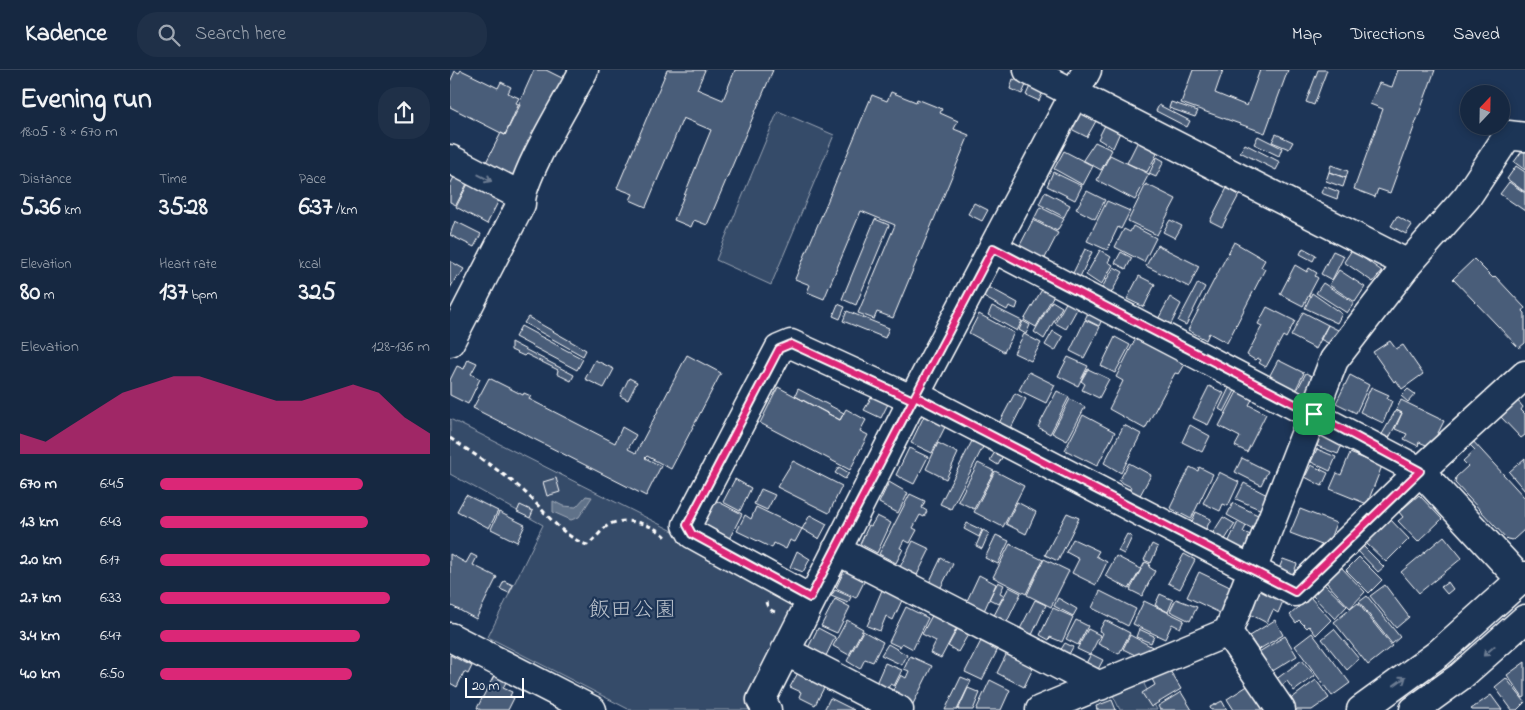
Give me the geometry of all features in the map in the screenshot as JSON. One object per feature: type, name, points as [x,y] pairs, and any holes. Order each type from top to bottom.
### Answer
[{"type":"main road","points":[[450,342],[522,204],[521,196],[530,171],[584,70]]},
{"type":"main road","points":[[1028,70],[1080,82],[1408,264]]},
{"type":"main road","points":[[767,710],[761,700],[810,598],[1080,82]]},
{"type":"main road","points":[[1040,710],[1228,632],[1334,360],[1408,264],[1467,197],[1508,135],[1525,137]]},
{"type":"main road","points":[[450,159],[521,196]]},
{"type":"main road","points":[[993,248],[1420,471],[1523,578],[1438,654],[1361,710]]},
{"type":"main road","points":[[810,598],[692,534],[687,525],[779,349],[791,344],[914,398],[1252,568],[1295,592],[1420,471],[1525,375]]},
{"type":"main road","points":[[836,550],[1100,686]]},
{"type":"main road","points":[[1414,710],[1461,676],[1525,619]]},
{"type":"main road","points":[[1228,632],[1281,710]]},
{"type":"main road","points":[[450,637],[592,710]]},
{"type":"main road","points":[[785,650],[899,710]]},
{"type":"path","points":[[450,438],[518,486],[551,520],[579,542],[587,545],[600,535],[605,528],[622,522],[655,529],[670,541]]},
{"type":"path","points":[[766,599],[768,607],[773,611],[778,612],[782,610]]},
{"type":"green space","points":[[778,111],[834,135],[771,285],[716,260]]},
{"type":"green space","name":"飯田公園","points":[[450,419],[673,531],[796,599],[756,710],[630,710],[488,637],[543,525],[450,474]]},
{"type":"green space","points":[[1140,676],[1157,710],[1120,710],[1110,689]]},
{"type":"shaded area","points":[[586,496],[592,497],[579,517],[571,520],[553,512],[553,501],[563,506],[576,507]]},
{"type":"building","points":[[461,70],[498,88],[501,82],[511,87],[508,93],[519,98],[516,103],[520,105],[505,135],[450,107],[450,82],[455,71],[459,73]]},
{"type":"building","points":[[534,70],[546,70],[566,80],[515,179],[483,168],[501,133],[505,135]]},
{"type":"building","points":[[667,70],[705,70],[697,89],[723,100],[735,70],[773,70],[707,225],[694,220],[691,227],[674,220],[711,130],[683,118],[646,207],[630,200],[633,194],[617,188]]},
{"type":"building","points":[[1193,70],[1223,70],[1215,93],[1247,106],[1260,70],[1288,70],[1265,133],[1181,103]]},
{"type":"building","points":[[1318,70],[1327,70],[1314,105],[1306,102]]},
{"type":"building","points":[[1398,70],[1435,70],[1390,193],[1378,189],[1375,197],[1354,189],[1383,109],[1370,104],[1379,83],[1392,87]]},
{"type":"building","points":[[1013,79],[1026,85],[1022,94],[1010,89]]},
{"type":"building","points":[[1030,86],[1043,92],[1039,101],[1026,95]]},
{"type":"building","points":[[891,92],[916,102],[917,99],[942,109],[940,113],[958,121],[954,129],[969,135],[893,318],[877,312],[874,319],[858,313],[895,225],[861,211],[824,299],[807,292],[810,285],[795,279],[872,95],[887,101]]},
{"type":"building","points":[[1171,102],[1198,111],[1195,117],[1169,108]]},
{"type":"building","points":[[1159,105],[1190,121],[1187,127],[1156,111]]},
{"type":"building","points":[[1077,111],[1096,121],[1087,137],[1069,128]]},
{"type":"building","points":[[1106,123],[1121,130],[1113,148],[1098,139]]},
{"type":"building","points":[[1276,134],[1293,142],[1289,149],[1272,142]]},
{"type":"building","points":[[1258,136],[1282,148],[1279,156],[1254,144]]},
{"type":"building","points":[[1138,141],[1158,152],[1147,172],[1127,163]]},
{"type":"building","points":[[1095,142],[1112,150],[1101,170],[1083,160]]},
{"type":"building","points":[[1245,144],[1280,162],[1276,170],[1240,152]]},
{"type":"building","points":[[1525,147],[1525,170],[1514,162]]},
{"type":"building","points":[[1064,151],[1093,166],[1083,185],[1054,169]]},
{"type":"building","points":[[1110,155],[1149,174],[1135,200],[1097,180]]},
{"type":"building","points":[[1157,157],[1164,161],[1156,177],[1149,174]]},
{"type":"building","points":[[1331,165],[1348,171],[1346,178],[1329,172]]},
{"type":"building","points":[[1516,166],[1525,172],[1525,192],[1507,179]]},
{"type":"building","points":[[1053,172],[1082,186],[1075,200],[1047,186]]},
{"type":"building","points":[[1329,172],[1346,178],[1343,187],[1326,181]]},
{"type":"building","points":[[456,173],[469,180],[456,205],[450,202],[450,185]]},
{"type":"building","points":[[469,182],[500,198],[487,224],[456,207]]},
{"type":"building","points":[[1509,182],[1525,193],[1525,211],[1500,194]]},
{"type":"building","points":[[1146,184],[1176,199],[1157,235],[1128,221]]},
{"type":"building","points":[[1324,186],[1339,192],[1337,199],[1321,193]]},
{"type":"building","points":[[1227,188],[1239,195],[1222,227],[1210,221]]},
{"type":"building","points":[[1087,191],[1105,200],[1095,219],[1076,209]]},
{"type":"building","points":[[1045,192],[1070,205],[1064,217],[1039,204]]},
{"type":"building","points":[[1107,201],[1130,211],[1121,229],[1118,227],[1107,250],[1087,241]]},
{"type":"building","points":[[974,203],[988,210],[982,221],[968,214]]},
{"type":"building","points":[[1040,207],[1064,219],[1057,231],[1034,219]]},
{"type":"building","points":[[1397,216],[1412,225],[1406,234],[1391,226]]},
{"type":"building","points":[[875,219],[889,225],[856,305],[842,299]]},
{"type":"building","points":[[1033,220],[1058,233],[1044,260],[1019,247]]},
{"type":"building","points":[[1170,220],[1182,226],[1175,238],[1163,232]]},
{"type":"building","points":[[455,221],[481,234],[474,247],[450,235]]},
{"type":"building","points":[[1133,226],[1156,238],[1144,262],[1115,247],[1124,229],[1130,232]]},
{"type":"building","points":[[1234,242],[1265,260],[1261,267],[1265,269],[1227,343],[1209,333],[1206,340],[1188,330]]},
{"type":"building","points":[[1157,245],[1199,266],[1189,287],[1146,266]]},
{"type":"building","points":[[1303,248],[1316,255],[1313,261],[1300,254]]},
{"type":"building","points":[[1085,249],[1092,252],[1079,279],[1072,275]]},
{"type":"building","points":[[1100,250],[1111,257],[1108,262],[1113,265],[1101,285],[1086,275]]},
{"type":"building","points":[[1352,250],[1382,271],[1373,282],[1344,262]]},
{"type":"building","points":[[1333,251],[1344,256],[1332,280],[1321,274]]},
{"type":"building","points":[[1121,252],[1132,258],[1126,269],[1115,263]]},
{"type":"building","points":[[1474,259],[1493,278],[1495,276],[1525,308],[1523,311],[1525,313],[1525,343],[1519,348],[1453,279]]},
{"type":"building","points":[[450,261],[464,269],[450,288]]},
{"type":"building","points":[[1295,265],[1307,272],[1309,268],[1317,273],[1315,276],[1318,278],[1303,306],[1280,294]]},
{"type":"building","points":[[1114,267],[1123,272],[1109,297],[1100,291]]},
{"type":"building","points":[[1339,270],[1365,287],[1355,302],[1329,285]]},
{"type":"building","points":[[1139,276],[1155,284],[1144,307],[1127,299]]},
{"type":"building","points":[[1198,283],[1205,287],[1186,325],[1178,321]]},
{"type":"building","points":[[1323,283],[1354,303],[1347,313],[1316,293]]},
{"type":"building","points":[[985,285],[1018,303],[1016,309],[1009,306],[1007,310],[980,295]]},
{"type":"building","points":[[1044,286],[1055,293],[1036,327],[1024,320]]},
{"type":"building","points":[[1312,293],[1342,314],[1337,323],[1305,308]]},
{"type":"building","points":[[1070,295],[1081,302],[1066,329],[1055,323]]},
{"type":"building","points":[[1170,297],[1181,304],[1169,328],[1157,321]]},
{"type":"building","points":[[1052,301],[1062,307],[1044,339],[1034,332]]},
{"type":"building","points":[[838,304],[845,307],[840,319],[833,316]]},
{"type":"building","points":[[992,306],[1022,321],[1017,331],[988,315]]},
{"type":"building","points":[[1267,307],[1295,321],[1286,338],[1283,336],[1266,367],[1259,363],[1261,360],[1257,358],[1255,360],[1247,355],[1262,326],[1258,324]]},
{"type":"building","points":[[1090,309],[1104,315],[1099,326],[1085,319]]},
{"type":"building","points":[[847,311],[889,328],[885,338],[843,321]]},
{"type":"building","points":[[1303,312],[1328,325],[1316,349],[1291,336]]},
{"type":"building","points":[[979,314],[1014,333],[1004,352],[969,333]]},
{"type":"building","points":[[528,317],[586,350],[583,356],[524,323]]},
{"type":"building","points":[[1085,320],[1100,327],[1084,358],[1070,351]]},
{"type":"building","points":[[1023,321],[1030,325],[1026,334],[1019,330]]},
{"type":"building","points":[[1328,325],[1342,332],[1332,345],[1320,339]]},
{"type":"building","points":[[521,326],[583,359],[577,370],[515,337]]},
{"type":"building","points":[[1053,331],[1063,337],[1055,351],[1045,345]]},
{"type":"building","points":[[1024,334],[1041,343],[1031,361],[1014,353]]},
{"type":"building","points":[[1138,334],[1152,342],[1149,346],[1162,352],[1164,349],[1187,361],[1179,374],[1175,373],[1145,429],[1109,409],[1123,381],[1116,377]]},
{"type":"building","points":[[1115,337],[1130,345],[1115,373],[1101,366]]},
{"type":"building","points":[[1390,341],[1396,349],[1403,345],[1423,374],[1402,389],[1396,380],[1394,382],[1373,352]]},
{"type":"building","points":[[511,342],[574,375],[571,381],[557,374],[558,370],[526,354],[524,356],[511,350]]},
{"type":"building","points":[[687,355],[721,373],[671,469],[647,456],[645,458],[661,466],[646,496],[473,408],[489,378],[523,395],[524,393],[531,396],[529,399],[615,443],[622,427],[636,435],[628,449],[636,453]]},
{"type":"building","points":[[1068,357],[1088,366],[1078,386],[1058,376]]},
{"type":"building","points":[[468,359],[477,363],[471,374],[480,379],[468,404],[450,395],[450,380],[457,366],[464,369]]},
{"type":"building","points":[[595,360],[614,369],[604,388],[585,379]]},
{"type":"building","points":[[1278,360],[1304,373],[1295,391],[1269,377]]},
{"type":"building","points":[[1088,369],[1109,379],[1099,398],[1082,390],[1085,384],[1081,381]]},
{"type":"building","points":[[1029,372],[1055,385],[1046,403],[1019,390]]},
{"type":"building","points":[[1306,373],[1317,379],[1304,399],[1295,394]]},
{"type":"building","points":[[1350,375],[1369,385],[1356,413],[1336,403]]},
{"type":"building","points":[[629,378],[637,382],[628,400],[620,396]]},
{"type":"building","points":[[1232,382],[1238,385],[1224,412],[1219,409]]},
{"type":"building","points":[[1209,386],[1224,393],[1208,425],[1193,418]]},
{"type":"building","points":[[1240,386],[1255,394],[1249,405],[1266,414],[1247,452],[1235,446],[1240,437],[1219,426]]},
{"type":"building","points":[[778,387],[840,420],[846,409],[866,420],[860,431],[868,435],[850,470],[760,423]]},
{"type":"building","points":[[1371,387],[1389,395],[1387,399],[1392,401],[1383,423],[1360,412]]},
{"type":"building","points":[[798,389],[844,413],[840,420],[795,396]]},
{"type":"building","points":[[1408,389],[1415,394],[1408,402],[1401,396]]},
{"type":"building","points":[[875,391],[890,400],[881,418],[864,410]]},
{"type":"building","points":[[1057,391],[1069,397],[1050,434],[1038,427]]},
{"type":"building","points":[[1015,393],[1026,399],[1008,434],[997,427]]},
{"type":"building","points":[[1070,399],[1085,407],[1067,441],[1052,433]]},
{"type":"building","points":[[1401,400],[1444,421],[1431,447],[1419,442],[1418,446],[1404,439],[1407,434],[1395,429],[1402,413],[1396,410]]},
{"type":"building","points":[[1517,400],[1523,407],[1521,410],[1525,414],[1525,435],[1521,438],[1500,416]]},
{"type":"building","points":[[1396,410],[1402,413],[1388,440],[1381,436]]},
{"type":"building","points":[[925,414],[946,425],[932,453],[911,443]]},
{"type":"building","points":[[1083,415],[1115,432],[1097,466],[1065,450]]},
{"type":"building","points":[[1124,425],[1141,434],[1121,473],[1104,463]]},
{"type":"building","points":[[1190,425],[1210,436],[1202,452],[1182,442]]},
{"type":"building","points":[[1321,434],[1343,442],[1338,454],[1317,446]]},
{"type":"building","points":[[973,439],[984,445],[951,509],[940,504]]},
{"type":"building","points":[[1472,440],[1525,498],[1525,529],[1513,540],[1507,539],[1455,483],[1456,477],[1468,466],[1463,461],[1475,450],[1468,443]]},
{"type":"building","points":[[938,443],[958,453],[946,479],[926,469]]},
{"type":"building","points":[[998,447],[1005,452],[998,465],[990,460]]},
{"type":"building","points":[[909,448],[928,457],[914,484],[896,475]]},
{"type":"building","points":[[1317,449],[1336,457],[1330,471],[1311,462]]},
{"type":"building","points":[[1350,453],[1382,466],[1367,504],[1330,489],[1337,473],[1341,475]]},
{"type":"building","points":[[1242,458],[1268,471],[1261,485],[1235,472]]},
{"type":"building","points":[[1525,458],[1525,491],[1509,472]]},
{"type":"building","points":[[793,461],[842,486],[829,513],[777,487]]},
{"type":"building","points":[[978,463],[994,471],[974,509],[958,501]]},
{"type":"building","points":[[1129,463],[1151,475],[1138,499],[1127,493],[1131,487],[1119,481]]},
{"type":"building","points":[[1311,465],[1328,473],[1322,486],[1305,477]]},
{"type":"building","points":[[839,467],[849,473],[845,479],[835,473]]},
{"type":"building","points":[[1190,467],[1198,471],[1199,467],[1213,474],[1191,519],[1170,508]]},
{"type":"building","points":[[995,471],[1024,486],[1003,527],[974,512]]},
{"type":"building","points":[[1219,472],[1239,482],[1228,506],[1223,504],[1220,511],[1203,503]]},
{"type":"building","points":[[556,478],[560,492],[547,496],[543,482]]},
{"type":"building","points":[[735,479],[751,488],[740,511],[723,502]]},
{"type":"building","points":[[889,482],[908,493],[898,513],[879,503]]},
{"type":"building","points":[[1244,483],[1271,497],[1264,511],[1236,499]]},
{"type":"building","points":[[761,489],[775,495],[767,510],[754,504]]},
{"type":"building","points":[[910,494],[925,501],[922,508],[927,511],[924,517],[920,515],[913,528],[917,530],[910,543],[904,540],[900,548],[903,549],[896,563],[879,554]]},
{"type":"building","points":[[466,495],[498,511],[489,528],[457,511]]},
{"type":"building","points":[[1419,495],[1442,519],[1418,542],[1398,521],[1403,517],[1399,512]]},
{"type":"building","points":[[713,499],[742,514],[727,543],[700,523]]},
{"type":"building","points":[[1017,502],[1036,512],[1026,534],[1006,524]]},
{"type":"building","points":[[1233,503],[1260,516],[1253,529],[1227,515]]},
{"type":"building","points":[[520,505],[533,511],[530,518],[517,512]]},
{"type":"building","points":[[756,507],[802,529],[795,542],[790,540],[786,549],[774,543],[772,548],[737,531],[745,515],[751,519]]},
{"type":"building","points":[[1300,509],[1336,523],[1327,547],[1290,533]]},
{"type":"building","points":[[499,512],[525,525],[517,542],[491,529]]},
{"type":"building","points":[[1196,512],[1211,519],[1204,533],[1190,526]]},
{"type":"building","points":[[1067,513],[1079,518],[1058,561],[1045,555]]},
{"type":"building","points":[[810,515],[827,524],[819,539],[802,529]]},
{"type":"building","points":[[877,516],[891,523],[877,553],[860,544],[869,525],[871,526]]},
{"type":"building","points":[[1223,517],[1235,524],[1224,541],[1212,534]]},
{"type":"building","points":[[1390,519],[1409,539],[1386,562],[1366,543]]},
{"type":"building","points":[[1238,522],[1246,526],[1243,532],[1251,535],[1243,552],[1227,545]]},
{"type":"building","points":[[967,523],[982,530],[979,537],[964,529]]},
{"type":"building","points":[[983,530],[989,533],[982,549],[976,546]]},
{"type":"building","points":[[1127,534],[1132,537],[1124,554],[1118,551]]},
{"type":"building","points":[[996,535],[1009,541],[998,564],[985,558]]},
{"type":"building","points":[[1444,536],[1462,558],[1419,593],[1401,572]]},
{"type":"building","points":[[1073,539],[1099,551],[1096,556],[1107,562],[1096,585],[1072,573],[1079,559],[1066,552]]},
{"type":"building","points":[[913,541],[930,549],[917,575],[900,567]]},
{"type":"building","points":[[1010,544],[1043,560],[1026,594],[993,577]]},
{"type":"building","points":[[1152,544],[1158,547],[1151,563],[1144,560]]},
{"type":"building","points":[[1362,545],[1384,567],[1378,572],[1357,550]]},
{"type":"building","points":[[797,551],[810,559],[803,572],[790,567]]},
{"type":"building","points":[[450,554],[466,563],[471,554],[477,557],[473,565],[497,577],[476,619],[450,605]]},
{"type":"building","points":[[1184,554],[1195,560],[1180,589],[1168,583]]},
{"type":"building","points":[[1116,556],[1141,569],[1129,589],[1105,576]]},
{"type":"building","points":[[1359,557],[1382,580],[1369,593],[1346,570]]},
{"type":"building","points":[[941,558],[953,564],[940,589],[929,583]]},
{"type":"building","points":[[1044,559],[1069,571],[1051,607],[1027,595]]},
{"type":"building","points":[[1283,559],[1297,564],[1292,577],[1278,571]]},
{"type":"building","points":[[1145,562],[1150,564],[1149,567],[1155,571],[1142,596],[1130,590]]},
{"type":"building","points":[[1339,565],[1365,592],[1350,608],[1324,580]]},
{"type":"building","points":[[846,567],[868,574],[856,598],[836,588]]},
{"type":"building","points":[[1199,572],[1232,588],[1220,613],[1187,597]]},
{"type":"building","points":[[979,575],[996,584],[984,611],[966,603]]},
{"type":"building","points":[[504,581],[513,585],[509,593],[500,589]]},
{"type":"building","points":[[998,582],[1004,585],[1000,593],[1004,595],[999,604],[989,599]]},
{"type":"building","points":[[1448,582],[1453,589],[1447,594],[1441,587]]},
{"type":"building","points":[[1323,583],[1347,606],[1335,619],[1312,595]]},
{"type":"building","points":[[1385,585],[1409,617],[1396,628],[1370,596]]},
{"type":"building","points":[[1009,587],[1021,593],[1004,628],[991,621]]},
{"type":"building","points":[[1259,587],[1284,599],[1278,613],[1273,610],[1267,623],[1246,612]]},
{"type":"building","points":[[835,590],[851,597],[848,603],[831,596]]},
{"type":"building","points":[[882,590],[903,598],[893,620],[886,616],[880,631],[867,626]]},
{"type":"building","points":[[1100,591],[1136,609],[1128,626],[1092,608]]},
{"type":"building","points":[[1160,594],[1173,600],[1168,612],[1155,605]]},
{"type":"building","points":[[1367,596],[1400,637],[1392,644],[1359,602]]},
{"type":"building","points":[[1310,597],[1331,620],[1316,635],[1309,626],[1307,628],[1299,620],[1296,623],[1290,615]]},
{"type":"building","points":[[1058,598],[1077,609],[1073,616],[1054,606]]},
{"type":"building","points":[[835,599],[850,607],[837,633],[821,626]]},
{"type":"building","points":[[1176,599],[1197,607],[1190,621],[1170,611]]},
{"type":"building","points":[[1035,600],[1046,605],[1032,635],[1020,629]]},
{"type":"building","points":[[1144,601],[1184,620],[1180,628],[1172,624],[1165,639],[1133,624]]},
{"type":"building","points":[[1358,603],[1392,646],[1368,665],[1334,622]]},
{"type":"building","points":[[906,607],[928,618],[913,649],[902,643],[900,647],[889,642]]},
{"type":"building","points":[[936,608],[960,622],[941,658],[930,653],[936,641],[922,634]]},
{"type":"building","points":[[1053,608],[1073,617],[1062,642],[1050,637],[1049,640],[1040,635]]},
{"type":"building","points":[[847,620],[863,629],[849,655],[833,646]]},
{"type":"building","points":[[1076,620],[1088,626],[1078,645],[1066,639]]},
{"type":"building","points":[[1105,620],[1130,633],[1119,654],[1098,644],[1103,633],[1099,631]]},
{"type":"building","points":[[1275,620],[1283,635],[1258,650],[1249,636]]},
{"type":"building","points":[[818,628],[835,637],[824,660],[808,648]]},
{"type":"building","points":[[958,628],[969,633],[958,652],[948,646]]},
{"type":"building","points":[[1088,629],[1100,635],[1090,655],[1077,649]]},
{"type":"building","points":[[1139,629],[1154,636],[1151,643],[1136,637]]},
{"type":"building","points":[[1334,629],[1359,659],[1347,670],[1322,639]]},
{"type":"building","points":[[863,631],[883,642],[873,662],[865,659],[860,669],[847,661]]},
{"type":"building","points":[[1312,633],[1350,683],[1332,696],[1295,646]]},
{"type":"building","points":[[1130,635],[1156,649],[1139,657],[1123,649]]},
{"type":"building","points":[[1285,636],[1297,656],[1271,672],[1259,652]]},
{"type":"building","points":[[983,637],[994,642],[991,648],[997,651],[982,680],[965,672]]},
{"type":"building","points":[[1065,643],[1073,647],[1068,656],[1060,651]]},
{"type":"building","points":[[888,644],[907,655],[902,665],[881,655]]},
{"type":"building","points":[[1008,651],[1035,664],[1024,687],[997,673]]},
{"type":"building","points":[[1091,654],[1103,660],[1095,675],[1083,669]]},
{"type":"building","points":[[450,655],[472,666],[468,674],[464,672],[457,687],[450,683]]},
{"type":"building","points":[[910,656],[932,666],[913,704],[890,696],[901,675],[906,678],[909,671],[904,669]]},
{"type":"building","points":[[1302,660],[1315,676],[1294,691],[1287,681],[1280,687],[1275,680]]},
{"type":"building","points":[[1525,662],[1525,697],[1523,698],[1507,675]]},
{"type":"building","points":[[885,663],[902,670],[894,686],[890,684],[886,693],[874,688]]},
{"type":"building","points":[[1169,669],[1181,689],[1151,707],[1142,693],[1155,685],[1152,679]]},
{"type":"building","points":[[799,671],[827,682],[815,705],[799,697],[801,692],[790,687]]},
{"type":"building","points":[[496,672],[508,678],[503,688],[512,692],[510,696],[514,698],[508,710],[481,710],[477,708]]},
{"type":"building","points":[[961,677],[971,681],[957,710],[945,710]]},
{"type":"building","points":[[1506,678],[1525,702],[1517,710],[1512,710],[1495,687]]},
{"type":"building","points":[[990,680],[1010,690],[1001,710],[976,710]]},
{"type":"building","points":[[1316,680],[1329,698],[1312,710],[1294,710],[1288,701]]},
{"type":"building","points":[[1249,685],[1265,710],[1234,710],[1227,699]]},
{"type":"building","points":[[968,688],[980,693],[973,710],[958,710]]},
{"type":"building","points":[[1181,692],[1192,710],[1160,710],[1158,706]]},
{"type":"building","points":[[1491,695],[1502,710],[1471,709]]},
{"type":"building","points":[[830,698],[854,710],[824,710]]},
{"type":"building","points":[[1112,700],[1116,710],[1097,710],[1096,706]]},
{"type":"building","points":[[1222,701],[1227,710],[1211,710],[1210,707]]},
{"type":"route","points":[[1314,414],[993,248],[915,396],[913,400],[836,550],[810,598],[692,534],[687,525],[779,349],[791,344],[913,400],[915,396],[1252,568],[1295,592],[1420,471],[1314,414]]}]
